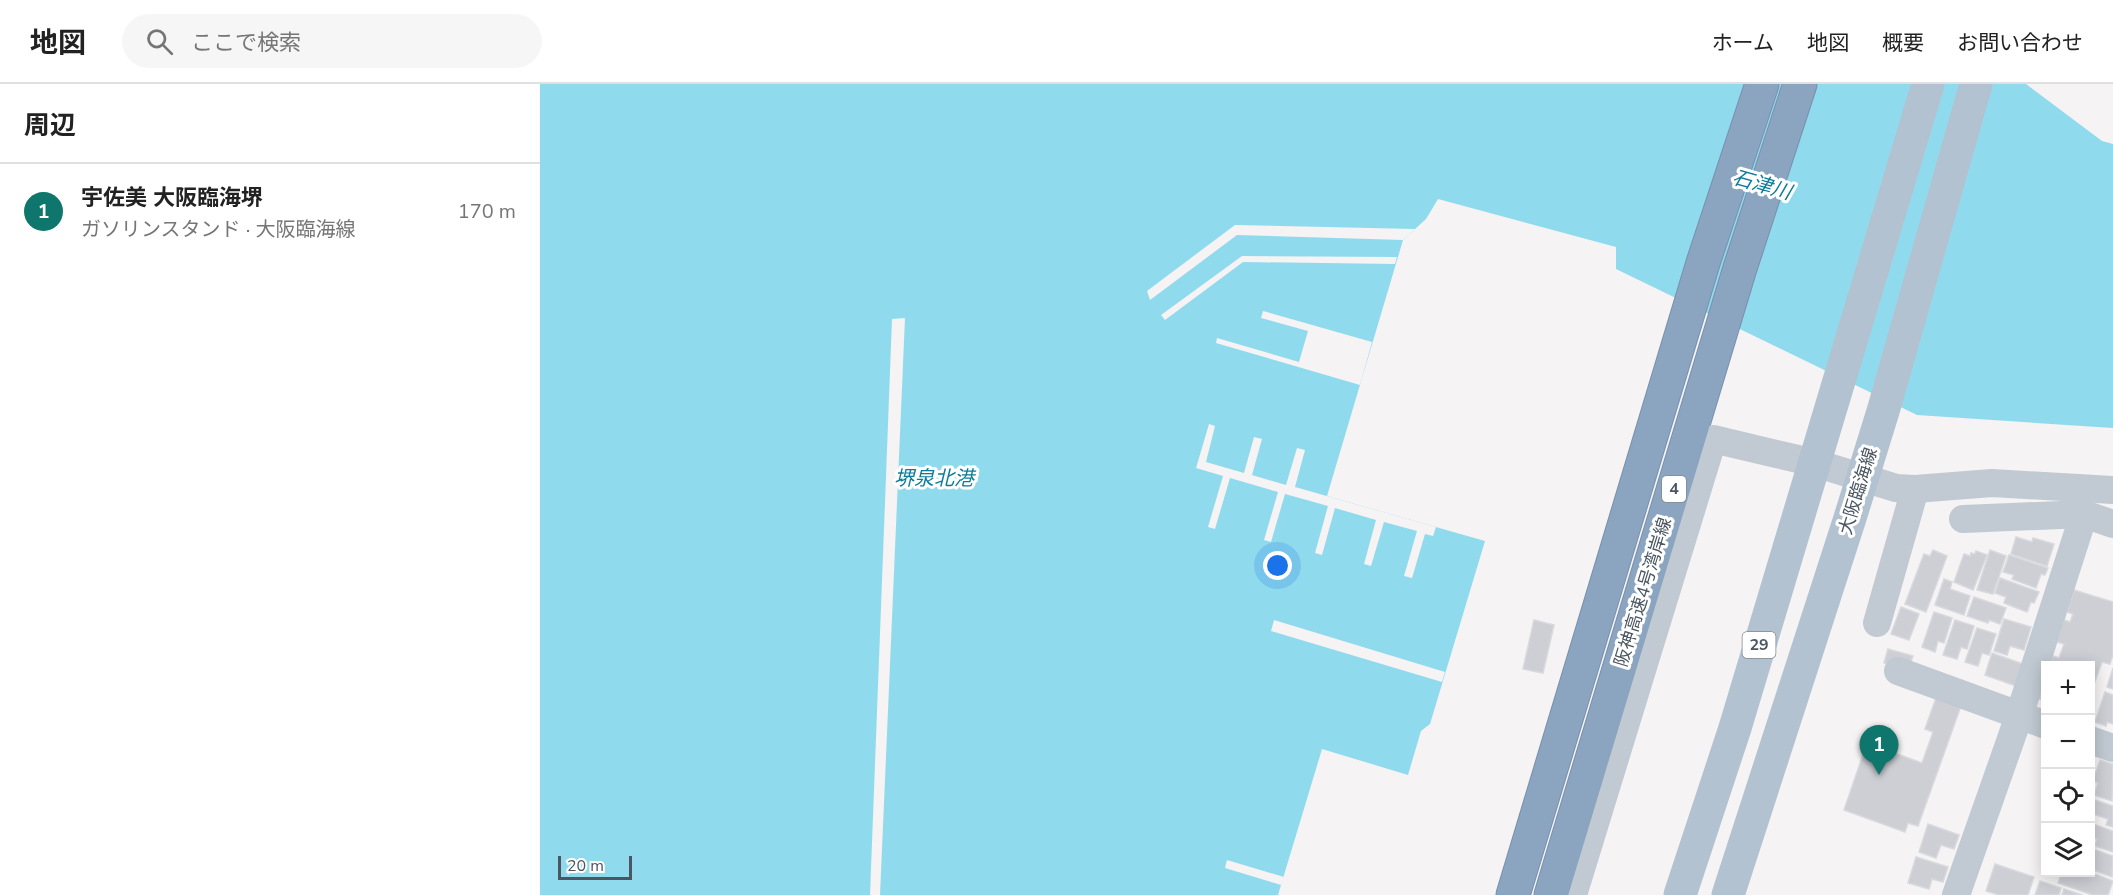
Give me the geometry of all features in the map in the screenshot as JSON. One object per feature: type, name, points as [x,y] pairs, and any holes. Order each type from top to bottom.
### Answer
[{"type":"highway","name":"阪神高速4号湾岸線","points":[[1513,895],[1703,263],[1761,84]]},
{"type":"highway","name":"阪神高速4号湾岸線","points":[[1551,895],[1740,268],[1800,84]]},
{"type":"main road","name":"29","points":[[1680,895],[1815,464],[1928,84]]},
{"type":"main road","name":"大阪臨海線","points":[[1728,895],[1884,408],[1976,84]]},
{"type":"street","points":[[1573,895],[1713,439],[1815,464],[1896,488],[1915,489],[1992,483],[2113,490]]},
{"type":"street","points":[[1877,623],[1915,489]]},
{"type":"street","points":[[1963,519],[2084,514],[2113,524]]},
{"type":"street","points":[[1956,895],[2019,716],[2084,514]]},
{"type":"street","points":[[1898,671],[2041,723]]},
{"type":"street","points":[[2095,741],[2113,748]]},
{"type":"water","name":"堺泉北港","points":[[540,84],[2026,84],[2102,141],[2113,144],[2113,428],[1917,415],[1616,269],[1616,247],[1438,199],[1426,219],[1403,240],[1327,496],[1485,541],[1430,724],[1421,731],[1408,775],[1322,749],[1278,895],[540,895]]},
{"type":"pier","points":[[1235,225],[1415,229],[1403,240],[1237,235],[1150,300],[1147,291]]},
{"type":"pier","points":[[1242,256],[1397,257],[1395,264],[1243,262],[1165,320],[1161,315]]},
{"type":"pier","points":[[1263,311],[1372,342],[1360,385],[1216,343],[1217,338],[1299,362],[1308,331],[1261,318]]},
{"type":"pier","points":[[905,318],[880,895],[870,895],[892,319]]},
{"type":"pier","points":[[1209,424],[1215,426],[1206,462],[1244,473],[1254,437],[1262,439],[1252,475],[1286,485],[1297,448],[1305,450],[1295,487],[1436,527],[1433,536],[1425,534],[1412,578],[1404,576],[1417,531],[1384,522],[1371,566],[1364,564],[1376,520],[1335,508],[1322,555],[1315,553],[1328,506],[1285,494],[1271,542],[1264,540],[1278,492],[1230,478],[1215,529],[1208,527],[1223,476],[1196,468]]},
{"type":"pier","points":[[1274,620],[1445,672],[1442,682],[1271,631]]},
{"type":"pier","points":[[1227,860],[1284,877],[1281,885],[1225,868]]},
{"type":"building","points":[[2016,537],[2032,542],[2033,538],[2054,544],[2047,566],[2011,554]]},
{"type":"building","points":[[1933,550],[1947,556],[1926,612],[1905,604],[1924,554],[1930,556]]},
{"type":"building","points":[[1990,550],[2006,556],[1993,594],[1977,590]]},
{"type":"building","points":[[1976,551],[1987,555],[1973,590],[1954,582],[1964,554],[1970,556]]},
{"type":"building","points":[[2009,555],[2048,568],[2045,575],[2041,574],[2036,588],[2012,579],[2014,575],[2003,572]]},
{"type":"building","points":[[2000,578],[2039,592],[2027,612],[2004,603],[2006,597],[1995,593]]},
{"type":"building","points":[[1944,579],[1952,582],[1950,589],[1970,596],[1964,615],[1935,605]]},
{"type":"building","points":[[2074,590],[2113,602],[2113,655],[2110,664],[2102,662],[2095,681],[2095,661],[2052,661],[2053,656],[2059,658],[2064,644],[2057,642],[2064,620],[2070,622],[2073,614],[2067,612]]},
{"type":"building","points":[[1974,597],[2006,608],[2000,624],[1989,620],[1988,623],[1967,616]]},
{"type":"building","points":[[1901,607],[1919,614],[1909,640],[1891,634]]},
{"type":"building","points":[[1934,612],[1952,618],[1944,643],[1938,641],[1935,652],[1922,647]]},
{"type":"building","points":[[2004,619],[2031,627],[2024,650],[2010,646],[2007,655],[1994,651]]},
{"type":"building","points":[[1534,620],[1554,625],[1543,673],[1523,669]]},
{"type":"building","points":[[1955,620],[1974,626],[1967,649],[1961,647],[1957,659],[1943,655]]},
{"type":"building","points":[[1977,628],[1996,634],[1989,655],[1982,653],[1978,666],[1965,662]]},
{"type":"building","points":[[1888,649],[1913,656],[1908,670],[1884,663]]},
{"type":"building","points":[[1992,653],[2023,664],[2016,686],[1985,675]]},
{"type":"building","points":[[2113,668],[2113,689],[2107,687]]},
{"type":"building","points":[[2105,692],[2113,695],[2113,724],[2107,722],[2106,726],[2095,722]]},
{"type":"building","points":[[1936,698],[1961,706],[1918,826],[1908,823],[1905,832],[1844,810],[1867,743],[1922,763],[1933,732],[1925,729]]},
{"type":"building","points":[[2100,760],[2113,764],[2112,801],[2095,795],[2098,783],[2095,782]]},
{"type":"building","points":[[2095,800],[2113,806],[2113,827],[2106,825],[2108,819],[2095,815]]},
{"type":"building","points":[[1928,824],[1959,835],[1954,849],[1941,845],[1936,858],[1919,852]]},
{"type":"building","points":[[2095,825],[2113,831],[2113,852],[2095,846],[2097,839],[2095,838]]},
{"type":"building","points":[[2095,850],[2113,856],[2112,877],[2095,871]]},
{"type":"building","points":[[1916,857],[1948,867],[1943,882],[1932,879],[1929,889],[1908,883]]},
{"type":"building","points":[[1995,864],[2034,877],[2028,895],[1999,895],[1986,891]]},
{"type":"building","points":[[2095,874],[2113,881],[2108,895],[2093,895],[2058,883],[2060,877],[2095,877]]},
{"type":"building","points":[[2040,881],[2061,888],[2059,895],[2035,895]]},
{"type":"building","points":[[2064,889],[2082,895],[2062,895]]},
{"type":"place","name":"宇佐美 大阪臨海堺","points":[[1879,775]]},
{"type":"water label","name":"石津川","points":[[1762,185]]}]
